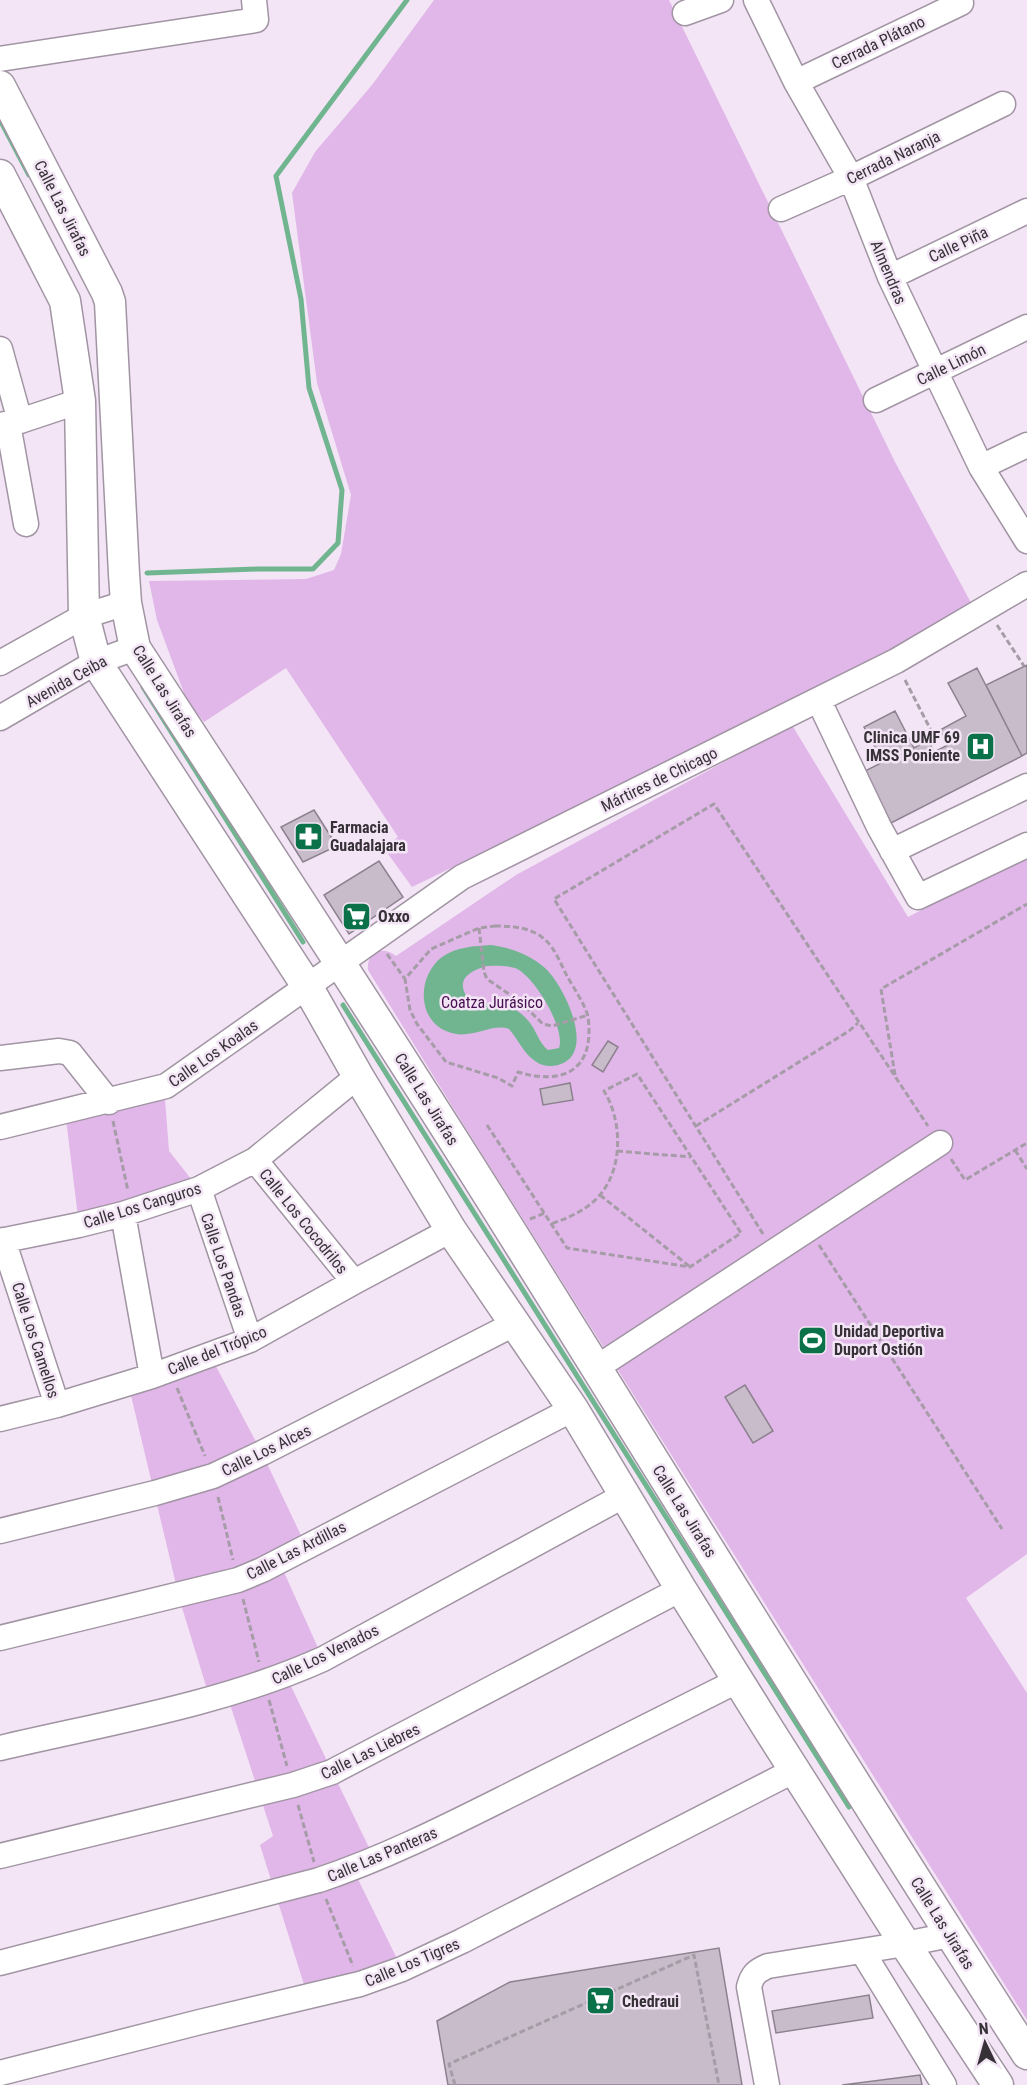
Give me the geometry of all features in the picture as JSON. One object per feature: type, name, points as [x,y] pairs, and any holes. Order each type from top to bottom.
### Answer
[{"type":"main road","name":"Calle Las Jirafas","points":[[0,86],[110,302],[126,603],[135,648],[342,963],[879,1822],[1027,2054]]},
{"type":"main road","points":[[0,175],[65,301],[80,401],[84,616],[96,662],[307,987],[451,1230],[573,1409],[738,1680],[905,1944],[998,2085]]},
{"type":"main road","points":[[844,1845],[879,1822]]},
{"type":"street","points":[[0,59],[256,20],[254,0]]},
{"type":"street","points":[[685,13],[721,0]]},
{"type":"street","name":"Almendras","points":[[756,0],[796,82],[851,178],[890,277],[981,467],[1027,541]]},
{"type":"street","name":"Cerrada Plátano","points":[[796,82],[961,3]]},
{"type":"street","name":"Cerrada Naranja","points":[[781,208],[851,178],[1003,104]]},
{"type":"street","name":"Calle Piña","points":[[890,277],[1027,211]]},
{"type":"street","name":"Calle Limón","points":[[876,400],[1027,327]]},
{"type":"street","points":[[0,349],[9,424],[26,524]]},
{"type":"street","points":[[9,424],[80,401]]},
{"type":"street","points":[[981,467],[1027,445]]},
{"type":"street","name":"Mártires de Chicago","points":[[342,963],[462,877],[896,662],[1027,584]]},
{"type":"street","points":[[0,663],[84,616],[126,603]]},
{"type":"street","name":"Avenida Ceiba","points":[[0,718],[96,662],[135,648]]},
{"type":"street","points":[[819,701],[892,851],[918,897],[1027,845]]},
{"type":"street","points":[[892,851],[1027,786]]},
{"type":"street","name":"Calle Los Koalas","points":[[0,1126],[109,1102],[166,1086],[342,963]]},
{"type":"street","points":[[0,1058],[59,1051],[70,1053],[109,1102]]},
{"type":"street","name":"Calle Los Canguros","points":[[2,1240],[79,1225],[199,1189],[255,1160],[358,1076]]},
{"type":"street","points":[[596,1368],[940,1143]]},
{"type":"street","name":"Calle Los Cocodrilos","points":[[255,1160],[354,1282]]},
{"type":"street","name":"Calle Los Pandas","points":[[199,1189],[250,1341]]},
{"type":"street","points":[[128,1212],[152,1376]]},
{"type":"street","name":"Calle del Trópico","points":[[0,1419],[57,1405],[152,1376],[250,1341],[451,1230]]},
{"type":"street","name":"Calle Los Camellos","points":[[2,1240],[57,1405]]},
{"type":"street","name":"Calle Los Alces","points":[[0,1531],[155,1493],[213,1476],[514,1324]]},
{"type":"street","name":"Calle Las Ardillas","points":[[0,1638],[238,1580],[262,1570],[573,1409]]},
{"type":"street","name":"Calle Los Venados","points":[[0,1748],[210,1699],[286,1676],[344,1648],[626,1495]]},
{"type":"street","name":"Calle Las Liebres","points":[[0,1856],[293,1785],[332,1772],[681,1589]]},
{"type":"street","name":"Calle Las Panteras","points":[[0,1963],[319,1880],[364,1865],[470,1815],[738,1680]]},
{"type":"street","name":"Calle Los Tigres","points":[[0,2073],[360,1984],[402,1969],[462,1941],[795,1770]]},
{"type":"street","points":[[767,2085],[749,1987],[751,1977],[757,1970],[768,1966],[862,1952],[950,1935]]},
{"type":"street","points":[[862,1952],[944,2085]]},
{"type":"path","points":[[985,608],[1024,666]]},
{"type":"path","points":[[896,662],[936,740]]},
{"type":"path","points":[[773,1251],[554,899],[714,804],[858,1023],[965,1180],[1027,1143]]},
{"type":"path","points":[[896,1078],[881,989],[1027,904]]},
{"type":"path","points":[[376,939],[405,979],[410,1010],[417,1024],[446,1062],[498,1078],[512,1086],[518,1071],[546,1077],[560,1075],[576,1068],[587,1053],[588,1015],[552,948],[544,939],[522,928],[507,926],[479,928],[430,950],[405,979]]},
{"type":"path","points":[[479,928],[484,972],[487,978],[519,1001],[543,1024],[552,1026],[588,1015]]},
{"type":"path","points":[[696,1126],[849,1031],[858,1023]]},
{"type":"path","points":[[487,1125],[551,1224],[567,1248],[690,1267],[741,1233],[637,1074],[604,1090],[612,1104],[617,1123],[617,1151],[608,1181],[600,1195],[577,1213],[551,1224]]},
{"type":"path","points":[[109,1102],[128,1212]]},
{"type":"path","points":[[1015,1150],[1027,1169]]},
{"type":"path","points":[[617,1151],[691,1157]]},
{"type":"path","points":[[600,1195],[690,1267]]},
{"type":"path","points":[[808,1228],[1002,1529]]},
{"type":"path","points":[[455,2085],[449,2064],[694,1955],[719,2085]]},
{"type":"green space","points":[[434,0],[669,0],[895,462],[976,612],[412,887],[383,847],[398,837],[286,668],[204,722],[187,701],[157,620],[149,581],[306,579],[334,570],[341,554],[351,495],[317,383],[292,193],[315,152],[372,85]]},
{"type":"green space","name":"Unidad Deportiva Duport Ostión","points":[[792,725],[908,917],[1027,856],[1027,1554],[966,1598],[1027,1693],[1027,2020],[368,970],[370,959],[376,952],[386,951],[396,956],[516,875]]},
{"type":"green space","points":[[164,1087],[169,1151],[199,1189],[79,1225],[65,1111]]},
{"type":"green space","points":[[210,1355],[262,1453],[306,1546],[279,1561],[323,1659],[286,1676],[375,1860],[353,1869],[402,1969],[308,1997],[260,1845],[273,1836],[227,1695],[210,1699],[180,1601],[128,1383]]},
{"type":"shaded area","points":[[491,945],[526,955],[539,963],[553,977],[569,1006],[577,1038],[574,1051],[567,1061],[552,1066],[537,1062],[509,1029],[495,1028],[455,1034],[436,1025],[429,1016],[425,1007],[425,985],[434,965],[453,951]],"holes":[[[487,966],[515,968],[531,981],[553,1016],[558,1028],[559,1048],[548,1050],[530,1023],[516,1010],[469,1000],[463,982],[469,974]]]},
{"type":"building","points":[[1027,665],[1027,753],[1022,756],[986,685]]},
{"type":"building","name":"Clinica UMF 69 IMSS Poniente","points":[[977,668],[1022,756],[891,823],[865,771],[883,762],[864,727],[895,711],[914,748],[928,740],[934,752],[948,745],[940,730],[966,716],[948,683]]},
{"type":"building","name":"Farmacia Guadalajara","points":[[314,810],[337,846],[303,862],[281,827]]},
{"type":"building","name":"Oxxo","points":[[379,861],[403,897],[349,934],[324,895]]},
{"type":"building","points":[[608,1041],[618,1047],[603,1072],[592,1065]]},
{"type":"building","points":[[570,1083],[573,1100],[543,1105],[540,1089]]},
{"type":"building","points":[[745,1385],[773,1431],[753,1443],[725,1397]]},
{"type":"building","name":"Chedraui","points":[[719,1948],[742,2085],[448,2085],[437,2021],[510,1982]]},
{"type":"building","points":[[869,1995],[873,2018],[776,2033],[772,2011]]},
{"type":"building","points":[[920,2075],[922,2085],[842,2085]]},
{"type":"waterway","points":[[147,573],[313,569],[338,543],[342,490],[309,388],[301,299],[276,176],[407,0]]},
{"type":"waterway","points":[[0,120],[29,175]]},
{"type":"waterway","points":[[143,687],[303,942]]},
{"type":"waterway","points":[[343,1005],[849,1807]]},
{"type":"place","name":"Clinica UMF 69 IMSS Poniente","points":[[981,746]]},
{"type":"place","name":"Farmacia Guadalajara","points":[[309,836]]},
{"type":"place","name":"Oxxo","points":[[357,916]]},
{"type":"place","name":"Unidad Deportiva Duport Ostión","points":[[813,1340]]},
{"type":"place","name":"Chedraui","points":[[601,2001]]},
{"type":"park label","name":"Coatza Jurásico","points":[[492,1002]]}]
